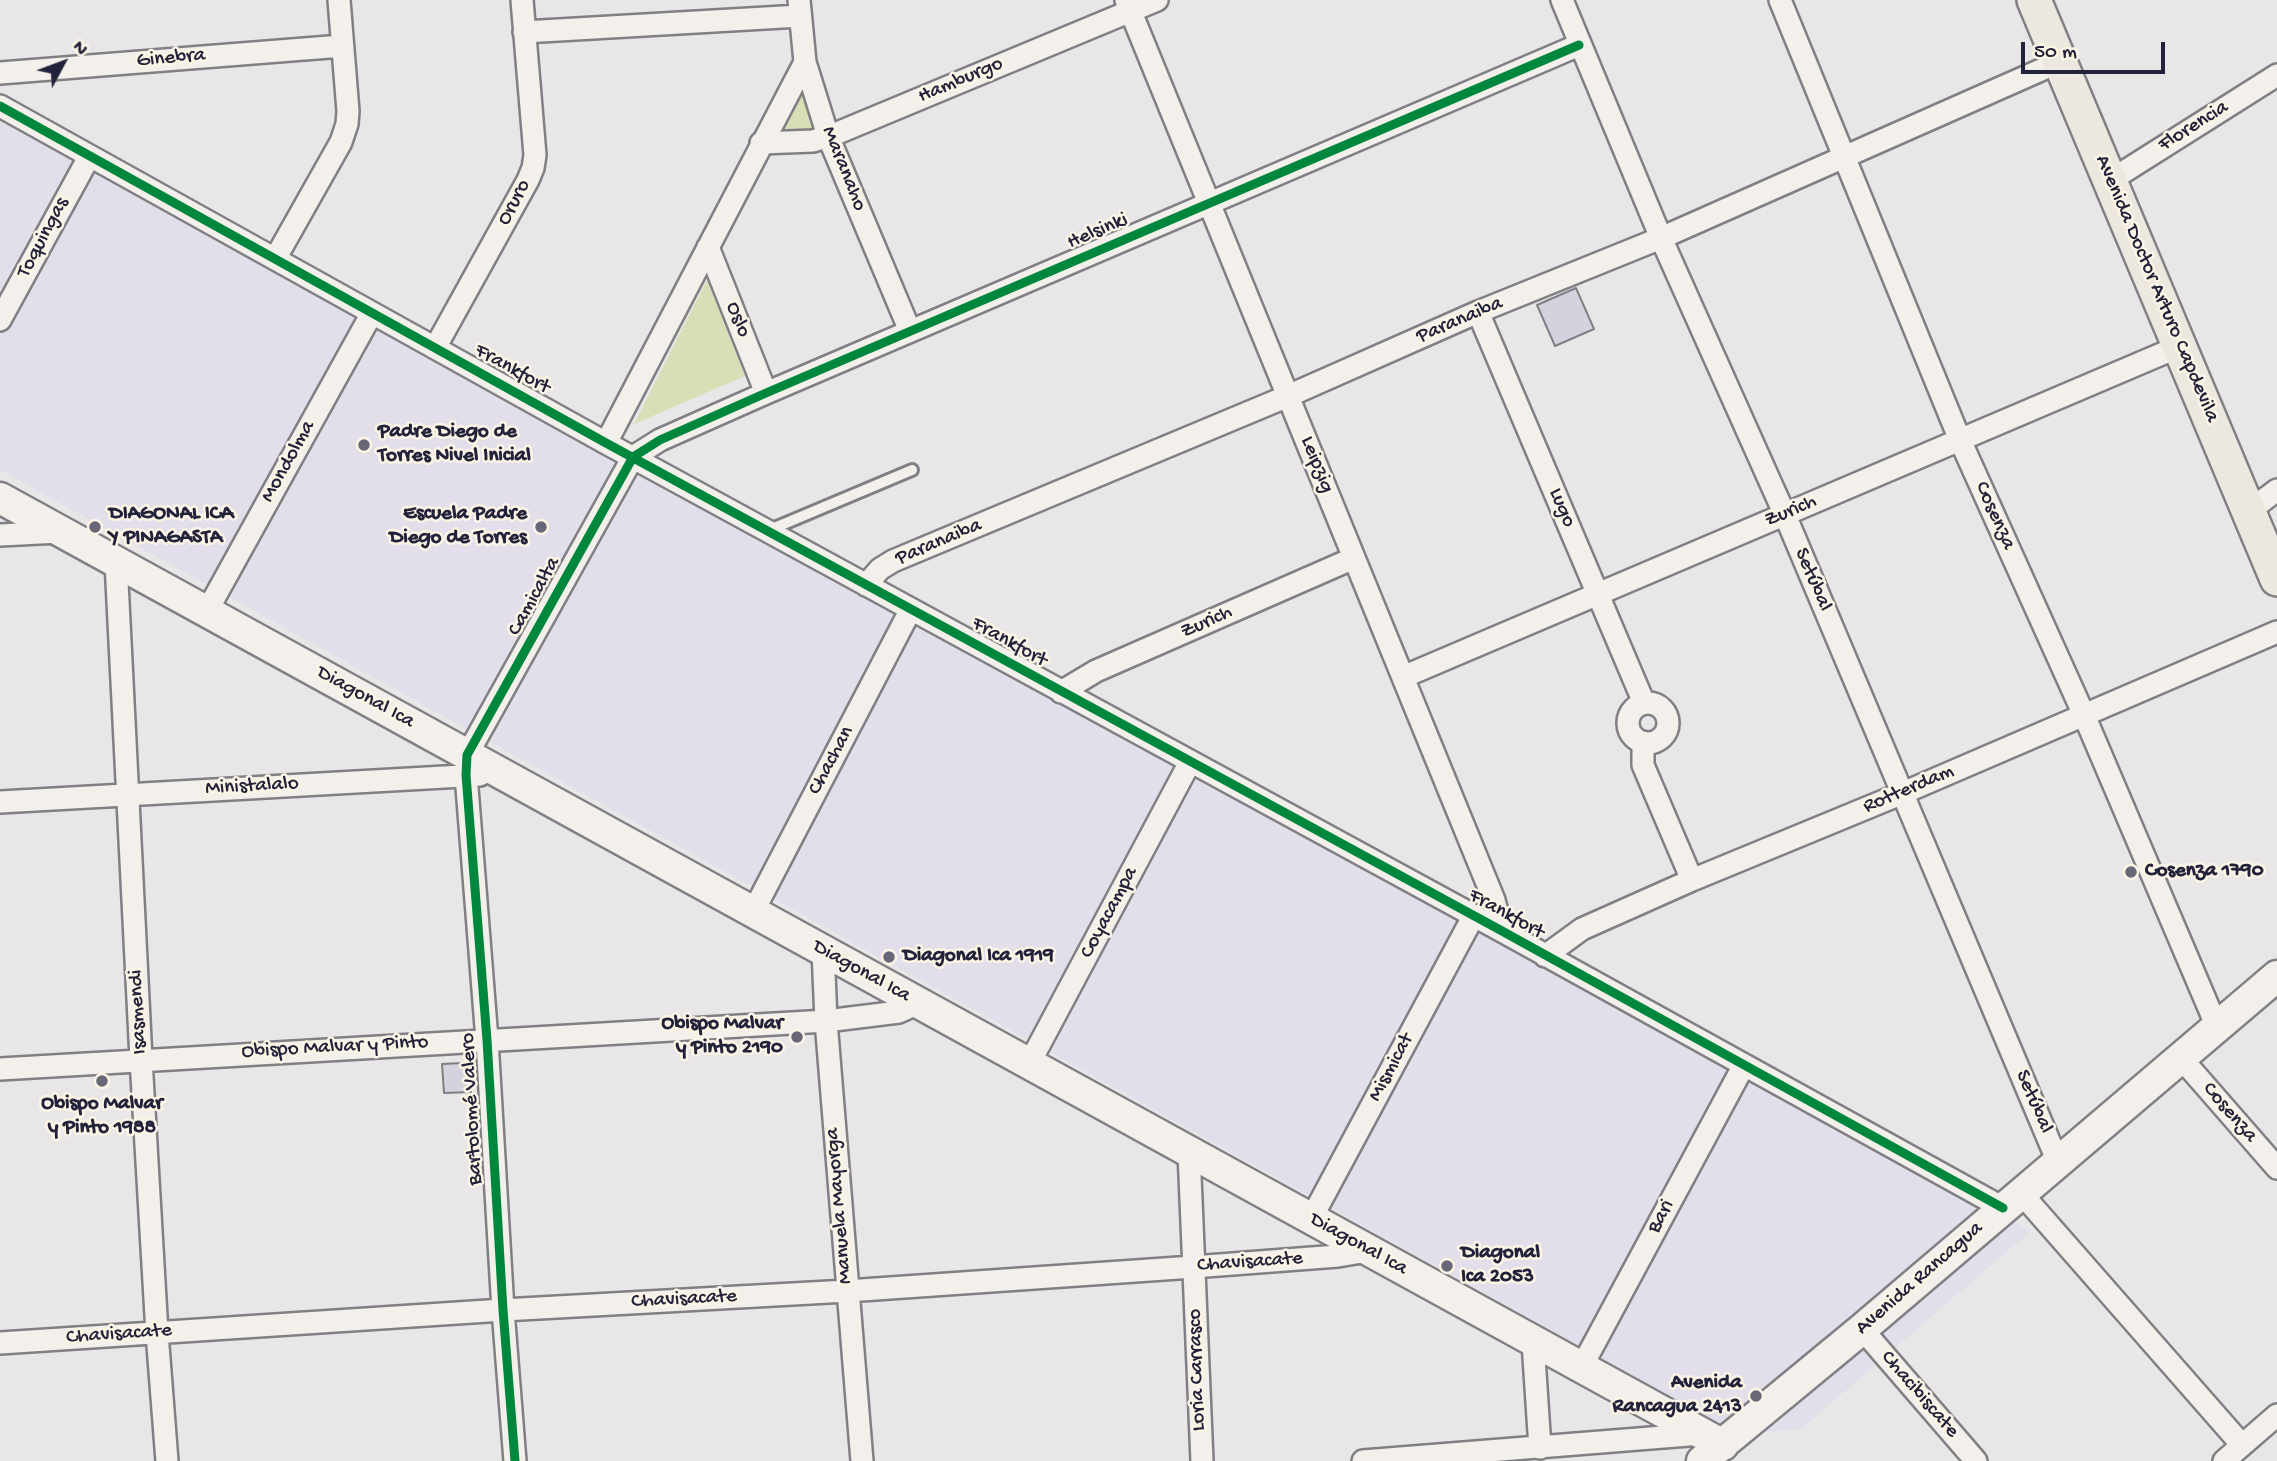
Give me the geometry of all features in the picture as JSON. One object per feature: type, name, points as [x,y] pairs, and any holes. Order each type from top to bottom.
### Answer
[{"type":"main road","name":"Avenida Doctor Arturo Capdevila","points":[[2034,0],[2277,579]]},
{"type":"main road","name":"Diagonal Ica","points":[[0,498],[207,611],[466,765],[503,775],[919,1003],[1581,1368],[1709,1447]]},
{"type":"main road","name":"Avenida Rancagua","points":[[1709,1447],[1862,1329],[2277,976]]},
{"type":"street","points":[[275,259],[341,142],[347,124],[339,0]]},
{"type":"street","name":"Oruro","points":[[435,348],[533,168],[535,155],[522,0]]},
{"type":"street","name":"Hamburgo","points":[[761,143],[813,141],[828,136],[1128,6],[1157,0]]},
{"type":"street","name":"Setúbal","points":[[1562,0],[1661,238],[1785,515],[2059,1162]]},
{"type":"street","name":"Cosenza","points":[[1780,0],[1960,440],[2084,715],[2217,1027]]},
{"type":"street","name":"Leipzig","points":[[1128,6],[1494,900],[1502,931]]},
{"type":"street","points":[[524,32],[799,8]]},
{"type":"street","name":"Maranaho","points":[[799,8],[805,62],[828,136],[910,331]]},
{"type":"street","name":"Helsinki","points":[[633,457],[660,440],[766,393],[1579,44]]},
{"type":"street","name":"Ginebra","points":[[0,73],[342,46]]},
{"type":"street","points":[[606,443],[805,62]]},
{"type":"street","name":"Paranaiba","points":[[866,585],[880,569],[893,561],[1288,396],[1478,312],[1661,238],[2059,62]]},
{"type":"street","name":"Florencia","points":[[2111,180],[2277,75]]},
{"type":"street","name":"Frankfort","points":[[0,106],[606,443],[1744,1065],[2012,1200]]},
{"type":"street","name":"Toquingas","points":[[0,320],[89,157]]},
{"type":"street","name":"Oslo","points":[[708,247],[766,393]]},
{"type":"street","name":"Lugo","points":[[1478,312],[1644,703],[1662,708],[1668,720],[1661,738],[1650,743],[1643,742]]},
{"type":"street","name":"Mondolma","points":[[207,611],[372,313]]},
{"type":"street","name":"Zurich","points":[[1403,677],[2178,346]]},
{"type":"street","name":"Camicalta","points":[[466,765],[633,457]]},
{"type":"street","points":[[2249,511],[2277,490]]},
{"type":"street","points":[[0,535],[62,532]]},
{"type":"street","name":"Zurich","points":[[1061,692],[1096,671],[1354,558]]},
{"type":"street","name":"Isasmendi","points":[[116,562],[141,1059],[167,1461]]},
{"type":"street","name":"Chachan","points":[[753,912],[911,609]]},
{"type":"street","name":"Rotterdam","points":[[1545,956],[1582,929],[1692,880],[1903,793],[2277,632]]},
{"type":"street","points":[[1644,703],[1632,710],[1628,722],[1632,735],[1643,742],[1643,765],[1692,880]]},
{"type":"street","name":"Coyacampa","points":[[1029,1064],[1191,762]]},
{"type":"street","name":"Ministalalo","points":[[0,802],[466,765]]},
{"type":"street","name":"Bartolomé Valero","points":[[466,765],[515,1461]]},
{"type":"street","name":"Mismicat","points":[[1311,1219],[1473,917]]},
{"type":"street","name":"Manuela Mayorga","points":[[822,950],[862,1461]]},
{"type":"street","name":"Obispo Malvar y Pinto","points":[[0,1069],[826,1021],[899,1012],[919,1003]]},
{"type":"street","name":"Cosenza","points":[[2180,1059],[2277,1168]]},
{"type":"street","name":"Bari","points":[[1581,1368],[1744,1065]]},
{"type":"street","name":"Loria Carrasco","points":[[1189,1152],[1202,1461]]},
{"type":"street","points":[[2012,1200],[2242,1445]]},
{"type":"street","name":"Chavisacate","points":[[0,1343],[503,1310],[847,1292],[1338,1256],[1368,1251]]},
{"type":"street","name":"Chacibiscate","points":[[1862,1329],[1976,1461]]},
{"type":"street","points":[[1533,1342],[1540,1448]]},
{"type":"street","points":[[2224,1461],[2277,1415]]},
{"type":"street","points":[[1363,1461],[1540,1448],[1709,1447]]},
{"type":"lane","points":[[767,531],[912,470]]},
{"type":"shaded area","points":[[0,115],[2031,1231],[1801,1429],[1739,1434],[0,470]]},
{"type":"green space","points":[[803,84],[819,129],[780,131]]},
{"type":"green space","points":[[707,280],[745,376],[634,424]]},
{"type":"building","points":[[1576,288],[1594,329],[1555,346],[1537,305]]},
{"type":"building","points":[[463,1063],[470,1069],[471,1092],[444,1093],[442,1064]]},
{"type":"cycle path","points":[[515,1461],[466,775],[467,755],[633,457],[660,440],[766,393],[1579,45]]},
{"type":"cycle path","points":[[0,106],[606,443],[1502,931],[2003,1208]]},
{"type":"place","name":"Padre Diego de Torres Nivel Inicial","points":[[364,445]]},
{"type":"place","name":"DIAGONAL ICA Y PINAGASTA","points":[[95,527]]},
{"type":"place","name":"Escuela Padre Diego de Torres","points":[[541,527]]},
{"type":"place","name":"Cosenza 1790","points":[[2131,872]]},
{"type":"place","name":"Diagonal Ica 1919","points":[[889,957]]},
{"type":"place","name":"Obispo Malvar y Pinto 2190","points":[[797,1037]]},
{"type":"place","name":"Obispo Malvar y Pinto 1988","points":[[102,1081]]},
{"type":"place","name":"Diagonal Ica 2053","points":[[1447,1266]]},
{"type":"place","name":"Avenida Rancagua 2413","points":[[1756,1396]]}]
